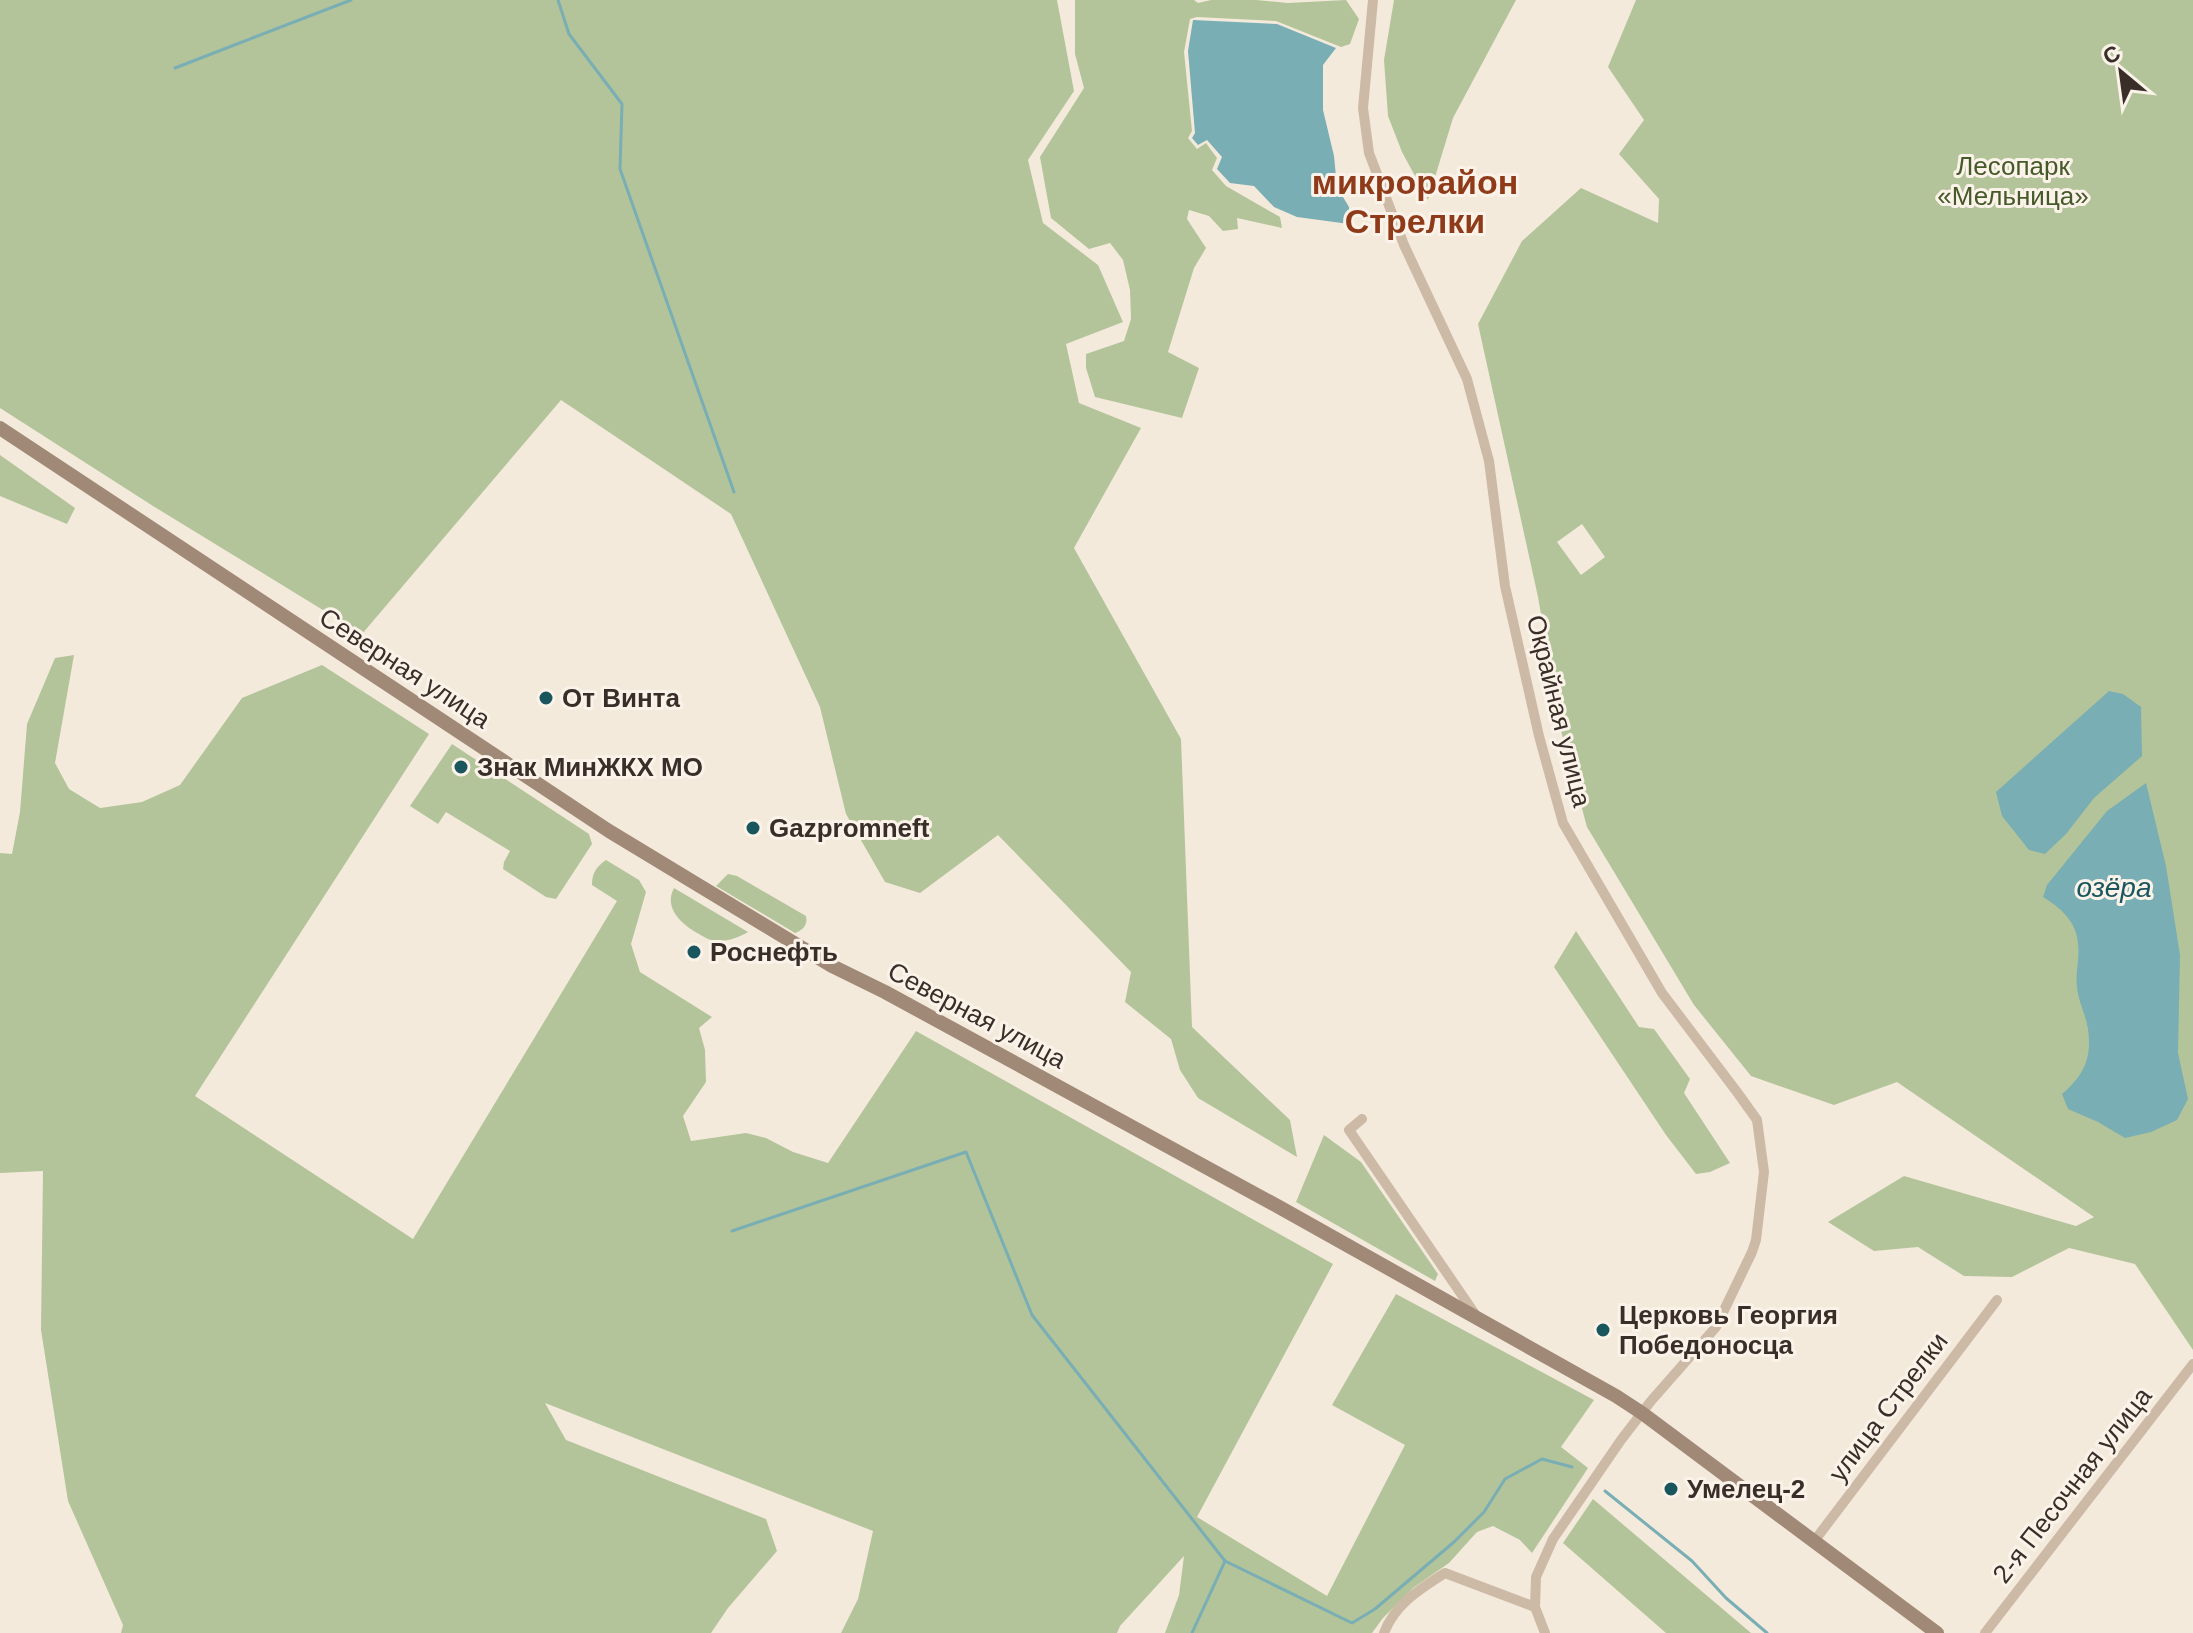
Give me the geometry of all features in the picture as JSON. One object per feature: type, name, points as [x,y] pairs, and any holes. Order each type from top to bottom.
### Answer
[{"type":"main road","name":"Северная улица","points":[[0,428],[651,857],[832,966],[1279,1207],[1642,1413],[1937,1633]]},
{"type":"street","name":"Окрайная улица","points":[[1373,0],[1363,108],[1369,153],[1404,245],[1467,379],[1489,461],[1505,586],[1539,736],[1563,823],[1662,993],[1757,1120],[1764,1172],[1756,1240],[1716,1327],[1621,1440],[1553,1539],[1536,1577],[1535,1607]]},
{"type":"street","points":[[1362,1119],[1349,1130],[1481,1322]]},
{"type":"street","name":"улица Стрелки","points":[[1815,1540],[1997,1300]]},
{"type":"street","name":"2-я Песочная улица","points":[[1985,1633],[2193,1364]]},
{"type":"street","points":[[1384,1633],[1390,1619],[1412,1594],[1445,1573],[1535,1607],[1545,1633]]},
{"type":"green space","points":[[0,0],[1057,0],[1074,91],[1028,160],[1043,223],[1098,265],[1123,322],[1066,344],[1079,403],[1141,428],[1074,548],[1181,739],[1192,1027],[1290,1120],[1297,1157],[1198,1098],[1180,1070],[1171,1039],[1125,1002],[1131,972],[998,835],[920,893],[885,882],[846,814],[820,707],[731,514],[561,400],[362,634],[0,408]]},
{"type":"green space","points":[[1075,0],[1194,0],[1198,3],[1256,0],[1288,3],[1346,0],[1359,19],[1350,44],[1341,47],[1276,21],[1190,19],[1184,52],[1192,131],[1188,138],[1197,149],[1206,143],[1217,158],[1212,170],[1226,186],[1280,217],[1282,228],[1237,218],[1238,229],[1223,231],[1209,216],[1189,210],[1187,219],[1206,248],[1194,268],[1168,352],[1199,368],[1182,418],[1095,397],[1086,368],[1086,354],[1124,341],[1131,319],[1130,290],[1123,260],[1110,243],[1089,249],[1051,218],[1040,157],[1084,88],[1075,54]]},
{"type":"green space","points":[[1394,0],[1516,0],[1453,118],[1428,200],[1402,152],[1388,116],[1384,60]]},
{"type":"green space","name":"Лесопарк «Мельница»","points":[[1636,0],[2193,0],[2193,1350],[2135,1264],[2069,1248],[2012,1277],[1964,1276],[1918,1247],[1874,1251],[1828,1222],[1904,1176],[2076,1226],[2094,1217],[1897,1082],[1834,1105],[1751,1076],[1694,1005],[1587,827],[1561,731],[1538,597],[1478,324],[1522,241],[1581,188],[1658,223],[1659,199],[1619,154],[1644,120],[1608,67]],"holes":[[[1582,524],[1605,557],[1581,575],[1557,542]]]},
{"type":"green space","points":[[0,455],[75,508],[67,524],[0,496]]},
{"type":"green space","points":[[74,655],[55,763],[69,789],[100,808],[142,802],[180,785],[242,698],[322,665],[429,734],[195,1096],[413,1239],[617,901],[592,885],[595,871],[606,860],[639,880],[646,892],[631,944],[640,972],[712,1017],[699,1028],[705,1050],[706,1082],[683,1116],[691,1141],[746,1133],[828,1163],[916,1031],[1333,1264],[1197,1517],[1327,1596],[1405,1445],[1332,1405],[1396,1294],[1594,1400],[1561,1447],[1588,1468],[1532,1553],[1520,1540],[1493,1526],[1477,1532],[1449,1563],[1413,1588],[1372,1633],[1165,1633],[1179,1595],[1184,1556],[1117,1633],[841,1633],[858,1599],[873,1531],[545,1403],[566,1440],[766,1519],[777,1551],[728,1608],[711,1633],[121,1633],[123,1625],[68,1501],[41,1330],[43,1171],[0,1173],[0,853],[12,854],[20,812],[27,724],[55,658]]},
{"type":"green space","points":[[452,744],[589,834],[592,844],[556,899],[546,897],[503,869],[510,851],[446,812],[438,824],[410,806]]},
{"type":"green space","points":[[728,874],[737,876],[806,916],[804,927],[795,933],[716,886]]},
{"type":"green space","points":[[674,888],[748,932],[725,941],[707,939],[676,915],[671,902]]},
{"type":"green space","points":[[1576,931],[1639,1027],[1654,1029],[1690,1079],[1684,1093],[1730,1163],[1710,1172],[1696,1174],[1666,1135],[1554,967]]},
{"type":"green space","points":[[1324,1135],[1361,1162],[1438,1274],[1435,1281],[1296,1202]]},
{"type":"green space","points":[[1593,1499],[1751,1633],[1666,1633],[1563,1543]]},
{"type":"water","points":[[1193,20],[1277,24],[1336,48],[1323,65],[1323,110],[1334,156],[1337,187],[1349,207],[1349,224],[1297,217],[1274,207],[1254,186],[1230,183],[1217,169],[1222,157],[1207,140],[1198,145],[1192,138],[1195,133],[1188,51]]},
{"type":"water","points":[[2109,691],[2123,694],[2141,707],[2142,756],[2094,798],[2066,834],[2045,854],[2029,850],[2002,816],[1996,792]]},
{"type":"water","name":"озёра","points":[[2146,783],[2166,866],[2180,955],[2178,1053],[2188,1099],[2177,1120],[2151,1132],[2125,1138],[2068,1109],[2062,1094],[2085,1065],[2089,1049],[2088,1029],[2078,992],[2077,936],[2061,910],[2043,897],[2047,885],[2107,811]]},
{"type":"waterway","points":[[175,68],[351,0]]},
{"type":"waterway","points":[[558,0],[569,34],[622,104],[620,169],[734,492]]},
{"type":"waterway","points":[[732,1231],[966,1152],[1032,1315],[1225,1561]]},
{"type":"waterway","points":[[1192,1633],[1225,1561],[1352,1623],[1375,1609],[1454,1542],[1484,1512],[1505,1479],[1542,1459],[1572,1467]]},
{"type":"waterway","points":[[1605,1491],[1692,1561],[1726,1598],[1767,1633]]},
{"type":"place","name":"От Винта","points":[[546,698]]},
{"type":"place","name":"Знак МинЖКХ МО","points":[[461,767]]},
{"type":"place","name":"Gazpromneft","points":[[753,828]]},
{"type":"place","name":"Роснефть","points":[[694,952]]},
{"type":"place","name":"Церковь Георгия Победоносца","points":[[1603,1330]]},
{"type":"place","name":"Умелец-2","points":[[1671,1489]]},
{"type":"district","name":"микрорайон Стрелки","points":[[1415,202]]}]
